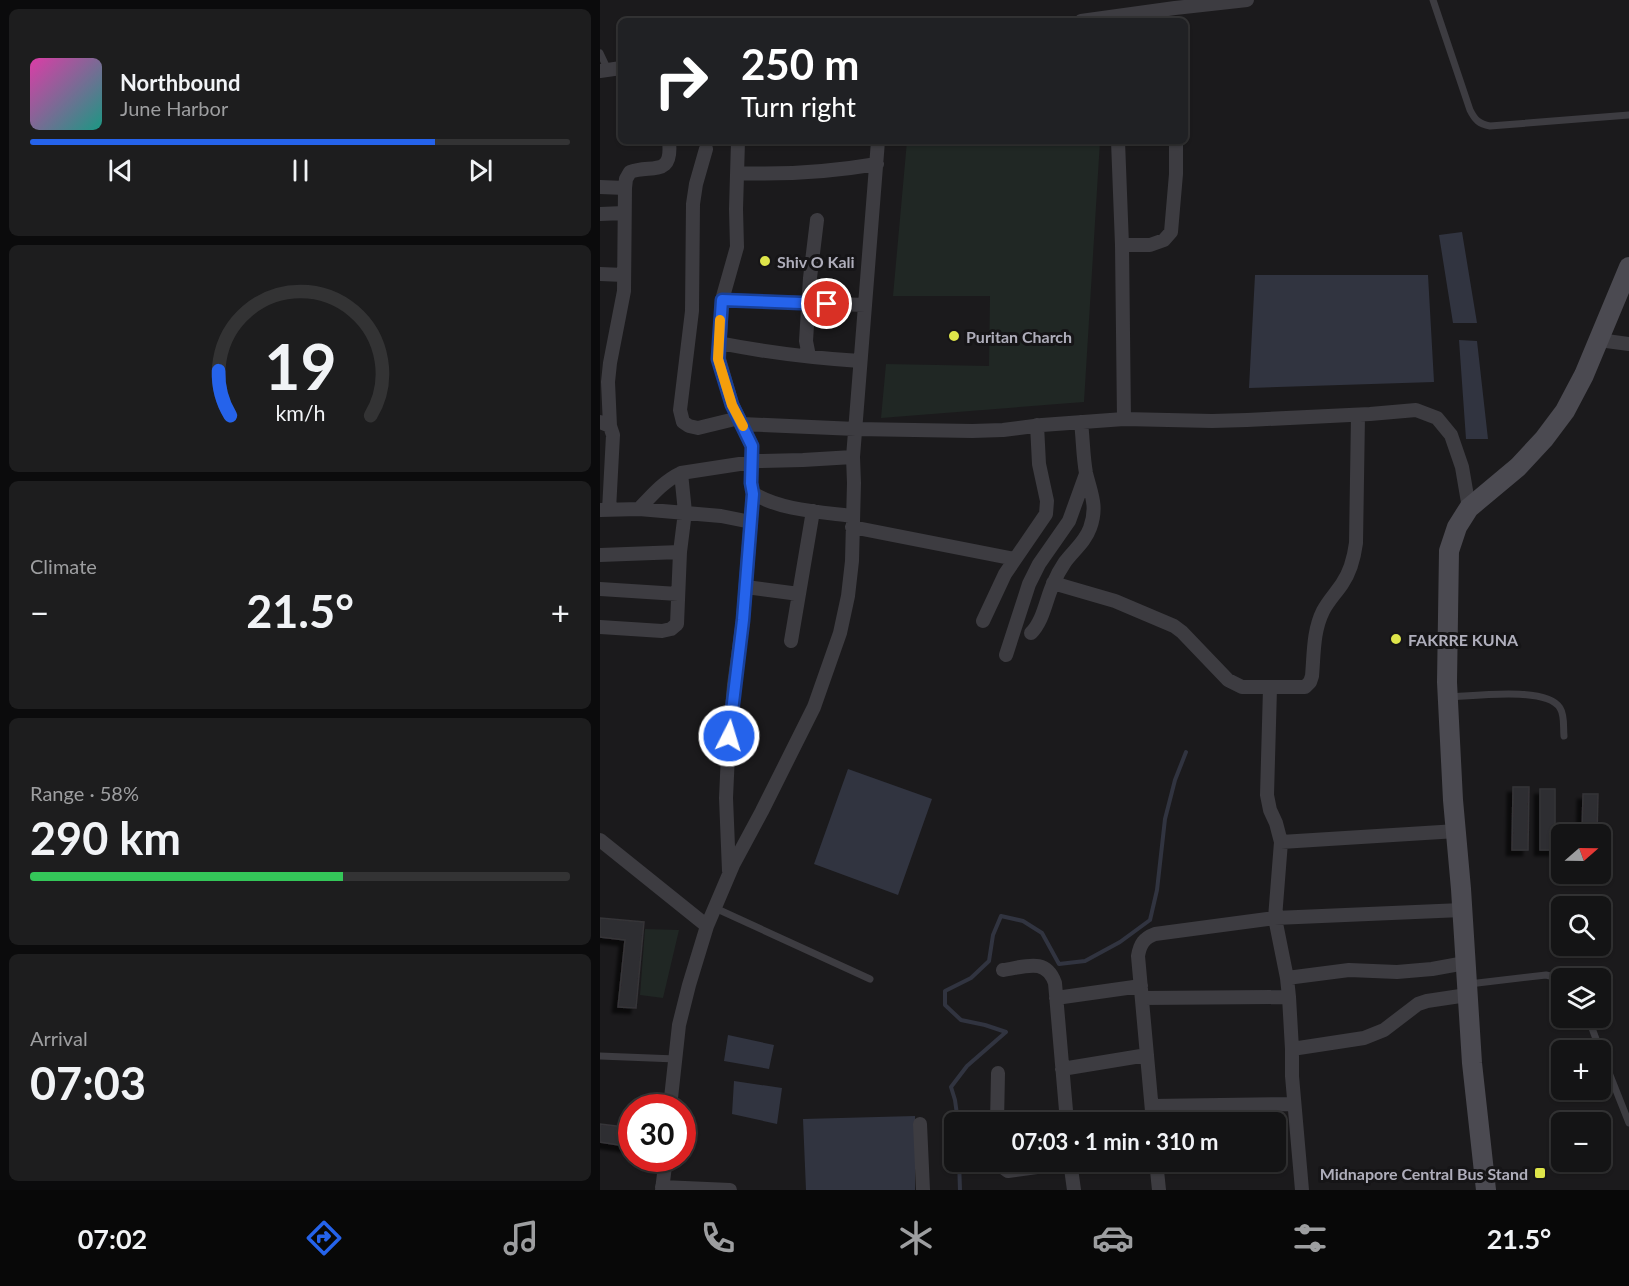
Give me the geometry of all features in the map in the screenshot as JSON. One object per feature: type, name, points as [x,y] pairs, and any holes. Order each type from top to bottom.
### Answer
[{"type":"main road","points":[[1486,1190],[1472,1063],[1453,800],[1448,697],[1449,551],[1457,527],[1469,508],[1518,467],[1544,439],[1565,411],[1584,375],[1629,267]]},
{"type":"street","points":[[1125,18],[1175,14],[1247,0]]},
{"type":"street","points":[[669,144],[667,161],[662,167],[630,172],[626,179],[622,306],[610,363],[605,424],[612,435],[605,510],[639,509],[685,512],[751,522]]},
{"type":"street","points":[[729,873],[726,798],[730,718],[743,620],[753,494],[752,446],[732,405],[718,359],[722,300],[737,247],[738,144]]},
{"type":"street","points":[[672,1094],[679,1024],[707,926],[729,873],[814,707],[840,633],[848,596],[852,561],[853,457],[878,144]]},
{"type":"street","points":[[1118,144],[1124,419]]},
{"type":"street","points":[[1122,245],[1150,245],[1164,240],[1171,232],[1176,144]]},
{"type":"street","points":[[706,149],[693,204],[693,288],[680,410],[683,422],[689,426],[698,428],[741,421],[856,429],[972,431],[1124,419],[1212,421],[1358,415],[1416,410],[1437,418],[1451,435],[1462,467],[1469,508]]},
{"type":"street","points":[[737,173],[817,172],[877,164]]},
{"type":"street","points":[[600,187],[625,188]]},
{"type":"street","points":[[600,214],[624,213]]},
{"type":"street","points":[[808,356],[806,341],[808,303],[818,220]]},
{"type":"street","points":[[600,274],[624,275]]},
{"type":"street","points":[[722,300],[865,305]]},
{"type":"street","points":[[1599,340],[1629,344]]},
{"type":"street","points":[[718,343],[829,360],[860,361]]},
{"type":"street","points":[[1053,583],[1115,601],[1174,626],[1234,684],[1250,688],[1305,687],[1312,676],[1315,636],[1321,614],[1351,569],[1356,543],[1358,415]]},
{"type":"street","points":[[1031,633],[1041,617],[1053,583],[1064,563],[1084,540],[1094,514],[1094,502],[1086,474],[1081,422]]},
{"type":"street","points":[[982,621],[996,590],[1046,514],[1047,501],[1039,464],[1037,425]]},
{"type":"street","points":[[639,509],[670,478],[681,473],[753,462],[853,457]]},
{"type":"street","points":[[600,627],[662,631],[671,629],[677,624],[680,552],[685,512],[681,473]]},
{"type":"street","points":[[1006,655],[1029,584],[1039,564],[1069,522],[1086,474]]},
{"type":"street","points":[[753,494],[764,500],[1015,559]]},
{"type":"street","points":[[791,641],[813,511]]},
{"type":"street","points":[[600,555],[680,552]]},
{"type":"street","points":[[746,587],[799,594]]},
{"type":"street","points":[[600,589],[678,594]]},
{"type":"street","points":[[1270,688],[1267,795],[1269,810],[1276,823],[1281,842],[1275,918],[1287,978],[1292,1076],[1302,1190]]},
{"type":"street","points":[[1281,842],[1456,831]]},
{"type":"street","points":[[600,840],[707,926]]},
{"type":"street","points":[[1152,1112],[1138,956],[1139,948],[1148,937],[1155,934],[1275,918],[1462,910]]},
{"type":"street","points":[[1287,978],[1349,970],[1398,972],[1465,963]]},
{"type":"street","points":[[1003,970],[1039,966],[1046,968],[1052,975],[1055,983],[1066,1112]]},
{"type":"street","points":[[1292,1049],[1364,1038],[1384,1030],[1418,1004],[1467,990]]},
{"type":"street","points":[[1056,998],[1142,992],[1288,997]]},
{"type":"street","points":[[1062,1069],[1147,1055]]},
{"type":"street","points":[[997,1112],[998,1073]]},
{"type":"street","points":[[1152,1106],[1294,1104]]},
{"type":"street","points":[[920,1124],[923,1190]]},
{"type":"street","points":[[664,1172],[662,1189],[730,1190]]},
{"type":"street","points":[[1074,1172],[1074,1190]]},
{"type":"street","points":[[1157,1172],[1159,1190]]},
{"type":"lane","points":[[1433,0],[1470,110],[1474,119],[1482,124],[1490,126],[1629,115]]},
{"type":"lane","points":[[600,52],[610,69]]},
{"type":"lane","points":[[1448,697],[1536,695],[1560,706],[1563,714],[1564,736]]},
{"type":"lane","points":[[715,908],[870,979]]},
{"type":"lane","points":[[1467,990],[1551,976]]},
{"type":"lane","points":[[600,1056],[676,1059]]},
{"type":"lane","points":[[1611,1078],[1629,1123]]},
{"type":"shaded area","points":[[907,144],[1100,144],[1084,402],[881,418],[886,364],[989,366],[990,296],[893,296]]},
{"type":"shaded area","points":[[645,929],[679,930],[663,998],[640,995]]},
{"type":"water","points":[[1462,232],[1477,323],[1453,323],[1439,235]]},
{"type":"water","points":[[1255,275],[1428,275],[1434,382],[1249,388]]},
{"type":"water","points":[[1459,340],[1477,341],[1488,439],[1466,439]]},
{"type":"water","points":[[848,769],[932,799],[898,895],[814,864]]},
{"type":"water","points":[[728,1035],[774,1045],[769,1069],[724,1061]]},
{"type":"water","points":[[734,1081],[782,1088],[777,1124],[732,1114]]},
{"type":"water","points":[[915,1116],[915,1190],[806,1190],[803,1119]]},
{"type":"building","points":[[1513,787],[1529,787],[1528,850],[1512,850]]},
{"type":"building","points":[[1540,789],[1555,789],[1555,824],[1551,824],[1551,850],[1540,850]]},
{"type":"building","points":[[1583,794],[1598,794],[1597,824],[1582,824]]},
{"type":"building","points":[[600,918],[644,922],[636,1008],[618,1007],[625,940],[600,937]]},
{"type":"building","points":[[600,1124],[618,1126],[618,1145],[600,1142]]},
{"type":"waterway","points":[[957,1112],[951,1087],[967,1066],[1006,1032],[961,1020],[945,1005],[945,991],[971,978],[989,961],[993,935],[1001,916],[1023,921],[1042,933],[1059,964],[1085,961],[1120,942],[1150,920],[1157,890],[1165,819],[1175,780],[1186,752]]},
{"type":"waterway","points":[[959,1172],[960,1190]]},
{"type":"slow traffic","points":[[720,320],[718,359],[732,405],[743,426]]},
{"type":"place","name":"Shiv O Kali","points":[[765,261]]},
{"type":"place","name":"Puritan Charch","points":[[954,336]]},
{"type":"place","name":"FAKRRE KUNA","points":[[1396,639]]},
{"type":"place","name":"Midnapore Central Bus Stand","points":[[1540,1173]]},
{"type":"route","points":[[729,736],[743,620],[753,494],[751,483],[753,462],[752,446],[732,405],[718,359],[722,300],[827,304]]}]
